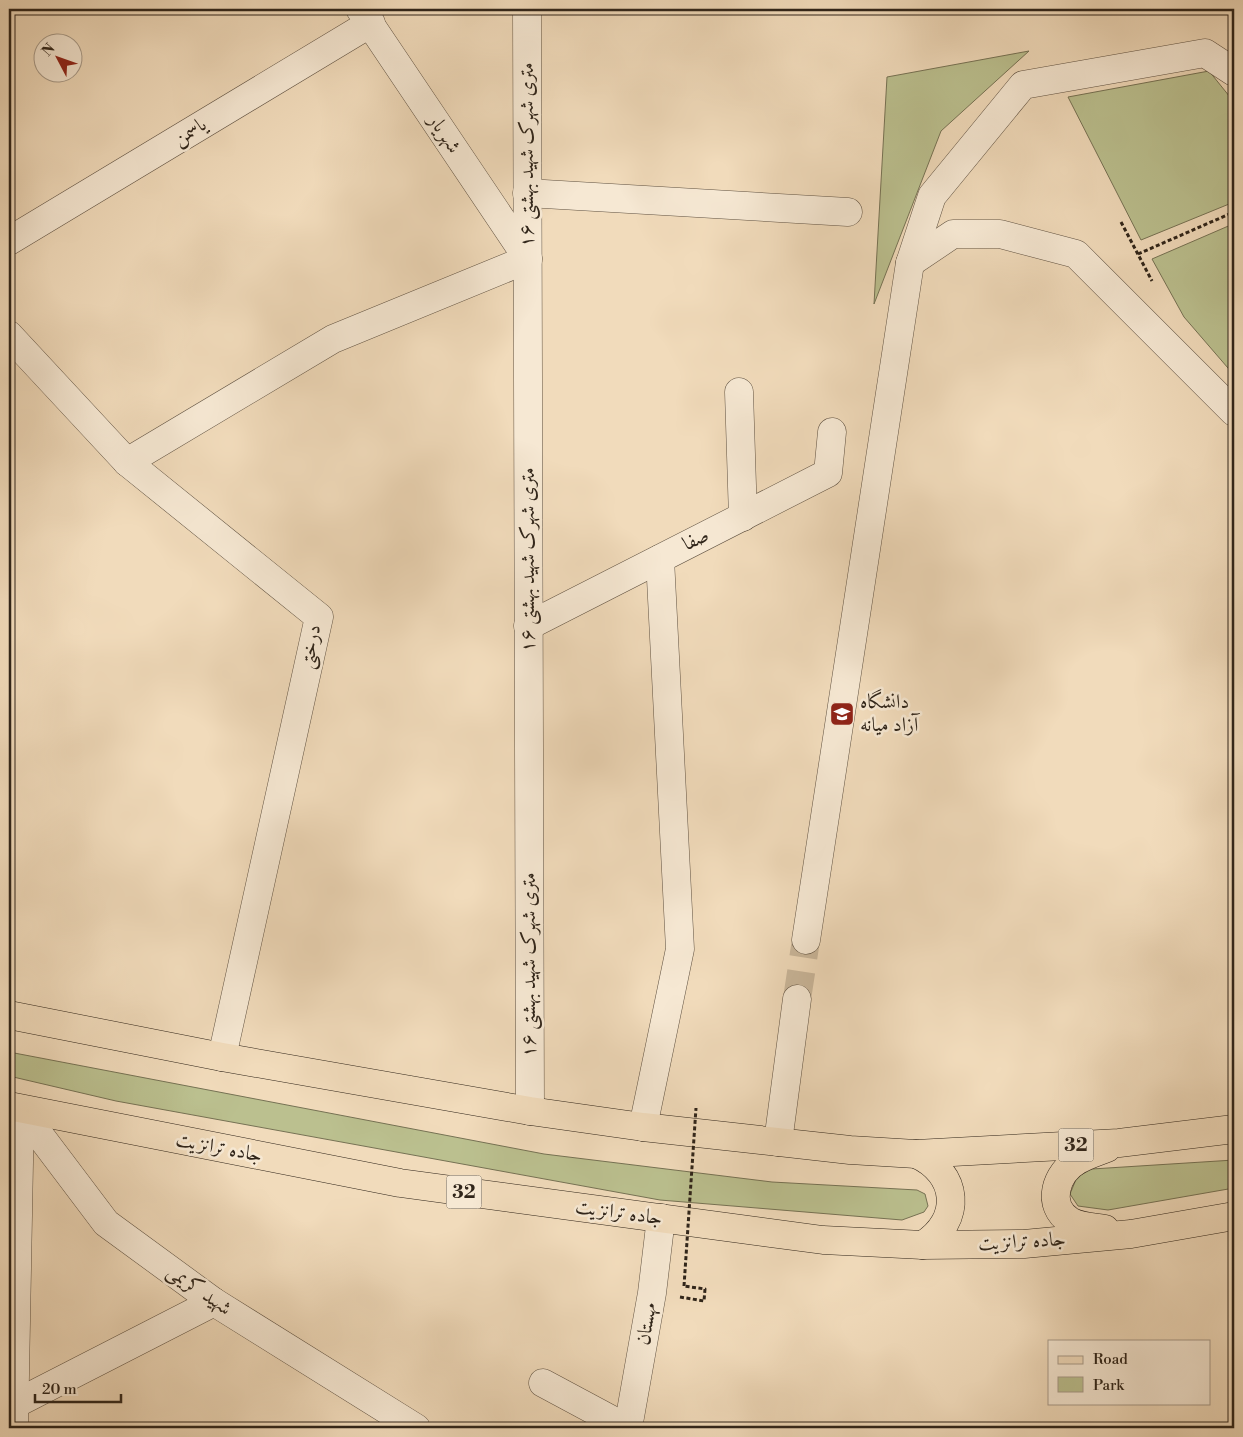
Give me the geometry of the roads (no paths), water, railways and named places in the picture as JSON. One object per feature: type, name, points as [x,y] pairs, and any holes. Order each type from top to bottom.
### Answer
[{"type":"main road","points":[[9,997],[19,1017]]},
{"type":"main road","name":"32","points":[[19,1017],[222,1057],[530,1111],[643,1127],[850,1150],[916,1154],[1120,1143],[1234,1129]]},
{"type":"main road","name":"جاده ترانزیت","points":[[15,1107],[400,1183],[824,1240],[924,1245],[1024,1244],[1131,1234],[1234,1216]]},
{"type":"main road","points":[[1120,1143],[1077,1161],[1066,1170],[1059,1178],[1055,1202],[1062,1214],[1071,1222],[1131,1234]]},
{"type":"main road","points":[[916,1154],[936,1166],[948,1185],[951,1196],[948,1220],[942,1230],[924,1245]]},
{"type":"street","name":"۱۶ متری شهرک شهيد بهشتی","points":[[527,9],[530,1111]]},
{"type":"street","name":"یاسمن","points":[[9,240],[365,16]]},
{"type":"street","name":"شهریار","points":[[365,16],[528,259]]},
{"type":"street","points":[[806,940],[910,264],[932,196],[1023,85],[1205,53],[1234,72]]},
{"type":"street","points":[[527,193],[848,212]]},
{"type":"street","points":[[910,264],[953,234],[1000,234],[1076,254],[1234,412]]},
{"type":"street","points":[[126,462],[333,339],[528,259]]},
{"type":"street","name":"درختی","points":[[9,335],[126,462],[319,617],[222,1057]]},
{"type":"street","points":[[739,392],[742,517]]},
{"type":"street","name":"صفا","points":[[528,626],[828,473],[832,432]]},
{"type":"street","points":[[643,1127],[680,949],[660,558]]},
{"type":"street","points":[[778,1142],[797,999]]},
{"type":"street","points":[[15,1107],[15,1416],[214,1302]]},
{"type":"street","name":"شهید کریمی","points":[[15,1107],[106,1223],[214,1302],[416,1428]]},
{"type":"street","name":"مهستان","points":[[628,1428],[652,1293],[661,1218]]},
{"type":"street","points":[[543,1383],[628,1428]]},
{"type":"tunnel","points":[[797,999],[806,940]]},
{"type":"place","name":"دانشگاه آزاد میانه","points":[[842,714]]}]
